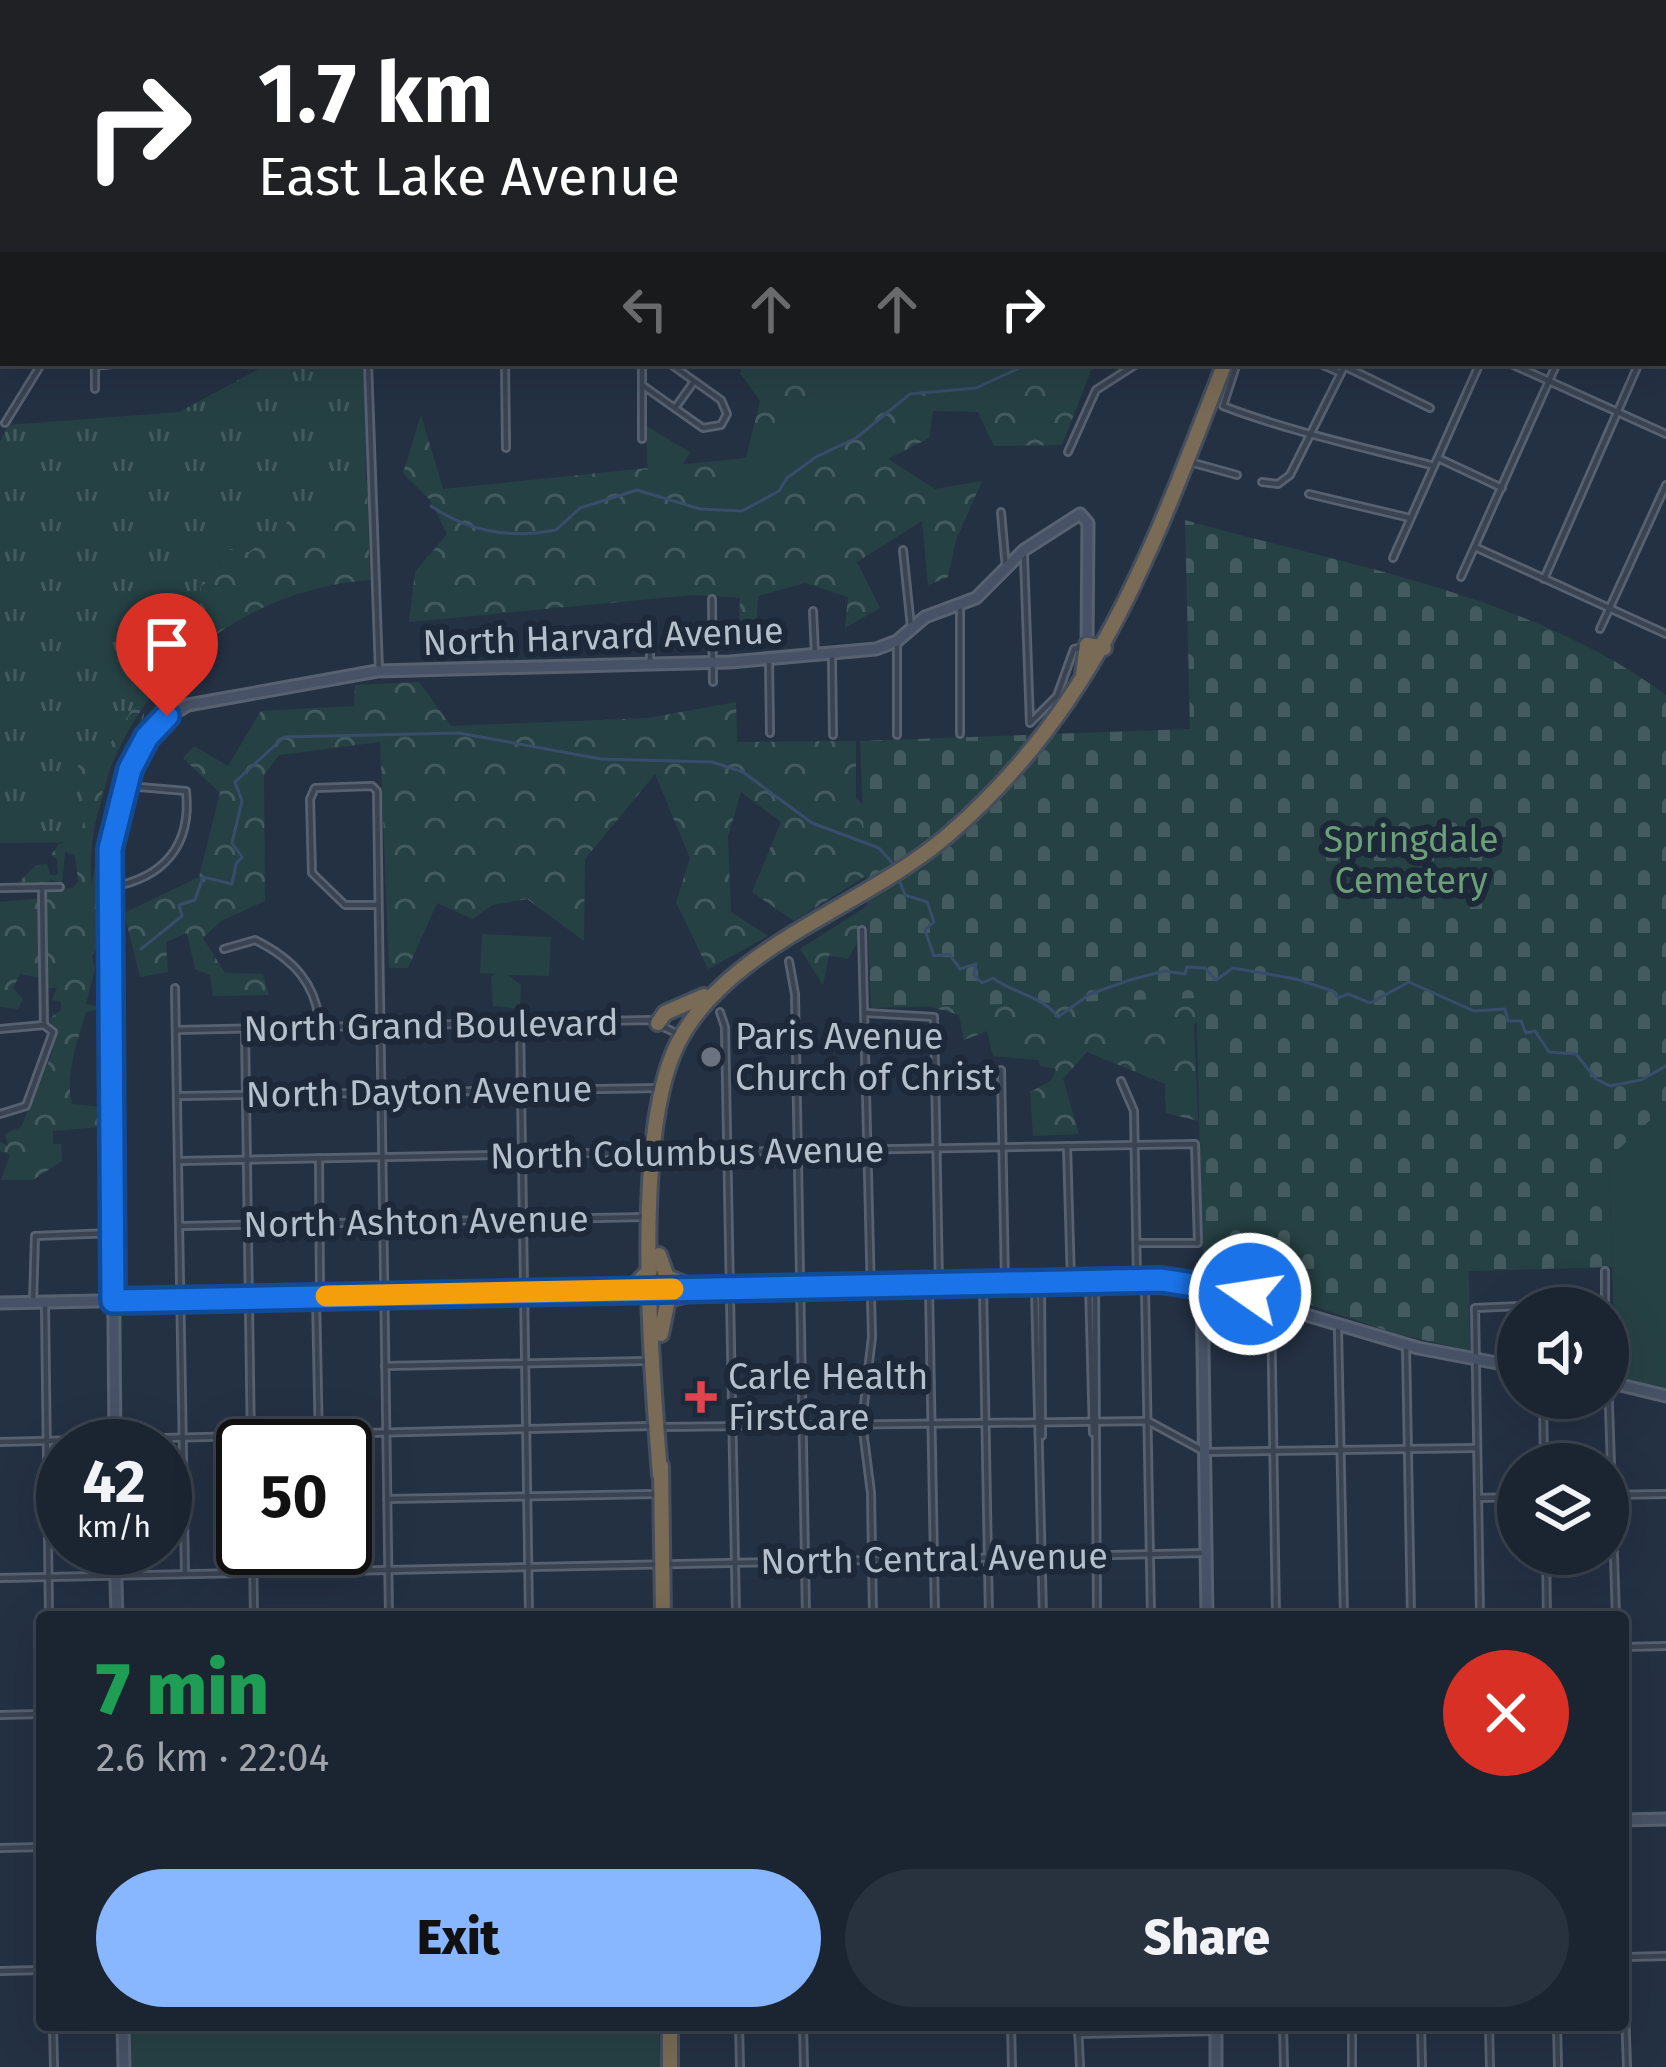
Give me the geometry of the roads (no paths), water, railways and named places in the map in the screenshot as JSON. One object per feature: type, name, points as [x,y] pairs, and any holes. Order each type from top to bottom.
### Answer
[{"type":"highway","points":[[658,1023],[664,1014],[718,987],[753,959],[868,894],[933,848],[1005,781],[1065,709],[1093,643],[1141,575],[1220,366]]},
{"type":"highway","points":[[663,1611],[656,1119],[661,1088],[682,1035],[718,987]]},
{"type":"highway","points":[[655,1152],[651,1217],[655,1260],[670,1280],[704,1289]]},
{"type":"highway","points":[[630,1290],[655,1260]]},
{"type":"highway","points":[[657,1356],[665,1303],[677,1293],[704,1289]]},
{"type":"highway","points":[[670,2031],[670,2067]]},
{"type":"street","points":[[5,422],[40,366]]},
{"type":"street","points":[[94,366],[95,389]]},
{"type":"street","points":[[368,366],[379,671]]},
{"type":"street","points":[[505,366],[506,448]]},
{"type":"street","points":[[642,366],[642,439]]},
{"type":"street","points":[[642,385],[704,429],[723,423],[724,402],[673,366]]},
{"type":"street","points":[[1068,452],[1096,390],[1133,366]]},
{"type":"street","points":[[1236,366],[1221,404],[1281,429],[1313,431],[1434,466]]},
{"type":"street","points":[[1393,558],[1479,366]]},
{"type":"street","points":[[1516,366],[1666,434]]},
{"type":"street","points":[[1461,578],[1556,366]]},
{"type":"street","points":[[1544,579],[1638,366]]},
{"type":"street","points":[[1262,482],[1278,484],[1290,475],[1344,367],[1430,408]]},
{"type":"street","points":[[675,408],[694,381]]},
{"type":"street","points":[[1438,458],[1502,488]]},
{"type":"street","points":[[1185,461],[1237,475]]},
{"type":"street","points":[[1600,629],[1666,485]]},
{"type":"street","points":[[1309,494],[1410,518]]},
{"type":"street","points":[[1001,512],[1006,569]]},
{"type":"street","points":[[897,736],[897,640],[927,616],[960,607],[1024,550],[1084,515],[1093,643],[1074,649],[1057,696],[1030,723],[1024,550]]},
{"type":"street","points":[[1475,547],[1666,634]]},
{"type":"street","points":[[903,550],[911,627]]},
{"type":"street","points":[[712,599],[713,682]]},
{"type":"street","points":[[960,607],[960,734]]},
{"type":"street","points":[[813,611],[815,655]]},
{"type":"street","name":"North Harvard Avenue","points":[[115,1419],[112,836],[124,786],[147,737],[180,708],[379,671],[714,663],[876,649],[897,640]]},
{"type":"street","points":[[650,641],[650,664]]},
{"type":"street","points":[[832,654],[833,735]]},
{"type":"street","points":[[769,659],[770,734]]},
{"type":"street","points":[[111,887],[177,854],[187,801],[178,787],[124,786]]},
{"type":"street","points":[[378,905],[343,904],[310,866],[312,791],[376,789],[382,1026],[389,1611]]},
{"type":"street","points":[[42,887],[44,1025]]},
{"type":"street","points":[[0,888],[60,887]]},
{"type":"street","points":[[862,929],[872,1285],[872,1351],[862,1422],[872,1497],[873,1611]]},
{"type":"street","points":[[224,949],[254,940],[295,964],[318,1006],[320,1028]]},
{"type":"street","points":[[789,961],[794,978],[806,1611]]},
{"type":"street","points":[[175,988],[184,1419]]},
{"type":"street","points":[[721,1012],[736,1611]]},
{"type":"street","points":[[866,1013],[933,1015],[935,1611]]},
{"type":"street","points":[[520,1023],[529,1611]]},
{"type":"street","name":"North Grand Boulevard","points":[[177,1030],[658,1023],[682,1035]]},
{"type":"street","points":[[0,1029],[44,1025],[53,1032],[29,1101],[19,1113],[0,1114]]},
{"type":"street","points":[[244,1029],[251,1419]]},
{"type":"street","points":[[1001,1070],[1005,1283]]},
{"type":"street","points":[[1121,1081],[1134,1111],[1151,1611]]},
{"type":"street","name":"North Dayton Avenue","points":[[178,1096],[661,1088]]},
{"type":"street","name":"North Columbus Avenue","points":[[179,1161],[1195,1144],[1198,1243],[1137,1243]]},
{"type":"street","points":[[1067,1146],[1071,1282]]},
{"type":"street","points":[[318,1419],[319,1158]]},
{"type":"street","name":"North Ashton Avenue","points":[[180,1226],[651,1217]]},
{"type":"street","points":[[46,1419],[35,1236],[112,1233]]},
{"type":"street","points":[[1605,1271],[1605,1287]]},
{"type":"street","points":[[1092,1281],[1097,1611]]},
{"type":"street","points":[[1038,1282],[1042,1611]]},
{"type":"street","points":[[0,1303],[1202,1282],[1406,1345],[1497,1364]]},
{"type":"street","points":[[1202,1282],[1208,1611]]},
{"type":"street","points":[[983,1283],[988,1611]]},
{"type":"street","points":[[1270,1301],[1276,1611]]},
{"type":"street","points":[[1480,1611],[1476,1307],[1497,1307]]},
{"type":"street","points":[[1338,1324],[1344,1611]]},
{"type":"street","points":[[1406,1345],[1411,1611]]},
{"type":"street","points":[[385,1366],[657,1356]]},
{"type":"street","points":[[1629,1386],[1666,1396]]},
{"type":"street","points":[[372,1432],[1148,1421],[1204,1452],[1476,1448]]},
{"type":"street","points":[[0,1442],[36,1441]]},
{"type":"street","points":[[388,1499],[661,1494]]},
{"type":"street","points":[[1629,1495],[1666,1494]]},
{"type":"street","points":[[1478,1498],[1497,1498]]},
{"type":"street","name":"North Central Avenue","points":[[372,1568],[1206,1553]]},
{"type":"street","name":"North Central Avenue","points":[[0,1578],[139,1575]]},
{"type":"street","points":[[254,1575],[254,1611]]},
{"type":"street","points":[[1546,1575],[1547,1611]]},
{"type":"street","points":[[1614,1575],[1616,1611]]},
{"type":"street","points":[[116,1576],[117,1611]]},
{"type":"street","points":[[49,1577],[49,1611]]},
{"type":"street","points":[[1629,1647],[1666,1646]]},
{"type":"street","points":[[0,1715],[36,1714]]},
{"type":"street","points":[[1629,1820],[1666,1819]]},
{"type":"street","points":[[0,1848],[36,1847]]},
{"type":"street","points":[[1629,1953],[1666,1956]]},
{"type":"street","points":[[0,1971],[36,1970]]},
{"type":"street","points":[[53,2031],[54,2067]]},
{"type":"street","points":[[123,2031],[124,2067]]},
{"type":"street","points":[[739,2031],[740,2067]]},
{"type":"street","points":[[803,2031],[804,2067]]},
{"type":"street","points":[[1011,2031],[1012,2067]]},
{"type":"street","points":[[1078,2031],[1080,2067]]},
{"type":"street","points":[[1216,2031],[1216,2067]]},
{"type":"street","points":[[1283,2031],[1284,2067]]},
{"type":"street","points":[[1352,2031],[1352,2067]]},
{"type":"street","points":[[1421,2031],[1422,2067]]},
{"type":"street","points":[[1489,2031],[1490,2067]]},
{"type":"street","points":[[1557,2031],[1558,2067]]},
{"type":"street","points":[[1626,2031],[1627,2067]]},
{"type":"waterway","points":[[431,506],[475,527],[522,534],[556,530],[580,508],[637,490],[700,509],[742,511],[779,491],[787,478],[816,457],[856,438],[910,394],[976,388],[1024,366]]},
{"type":"waterway","points":[[141,949],[182,916],[179,905],[195,900],[203,877],[232,884],[242,857],[232,843],[242,801],[235,782],[284,737],[459,733],[601,759],[712,762],[743,772],[812,823],[879,848],[896,867]]},
{"type":"waterway","points":[[900,882],[905,895],[927,902],[934,922],[925,930],[934,956],[949,954],[960,969],[976,964],[974,975],[982,983],[993,978],[1044,1004],[1058,1017],[1090,994],[1164,971],[1185,974],[1187,967],[1205,968],[1216,980],[1233,968],[1296,979],[1333,991],[1338,998],[1348,994],[1370,1003],[1409,982],[1474,1011],[1505,1009],[1508,1021],[1521,1021],[1526,1033],[1535,1031],[1549,1052],[1576,1054],[1596,1079],[1610,1086],[1641,1080],[1666,1066]]},
{"type":"place","name":"Paris Avenue Church of Christ","points":[[711,1057]]},
{"type":"place","name":"Carle Health FirstCare","points":[[701,1397]]},
{"type":"park label","name":"Springdale Cemetery","points":[[1411,860]]}]
